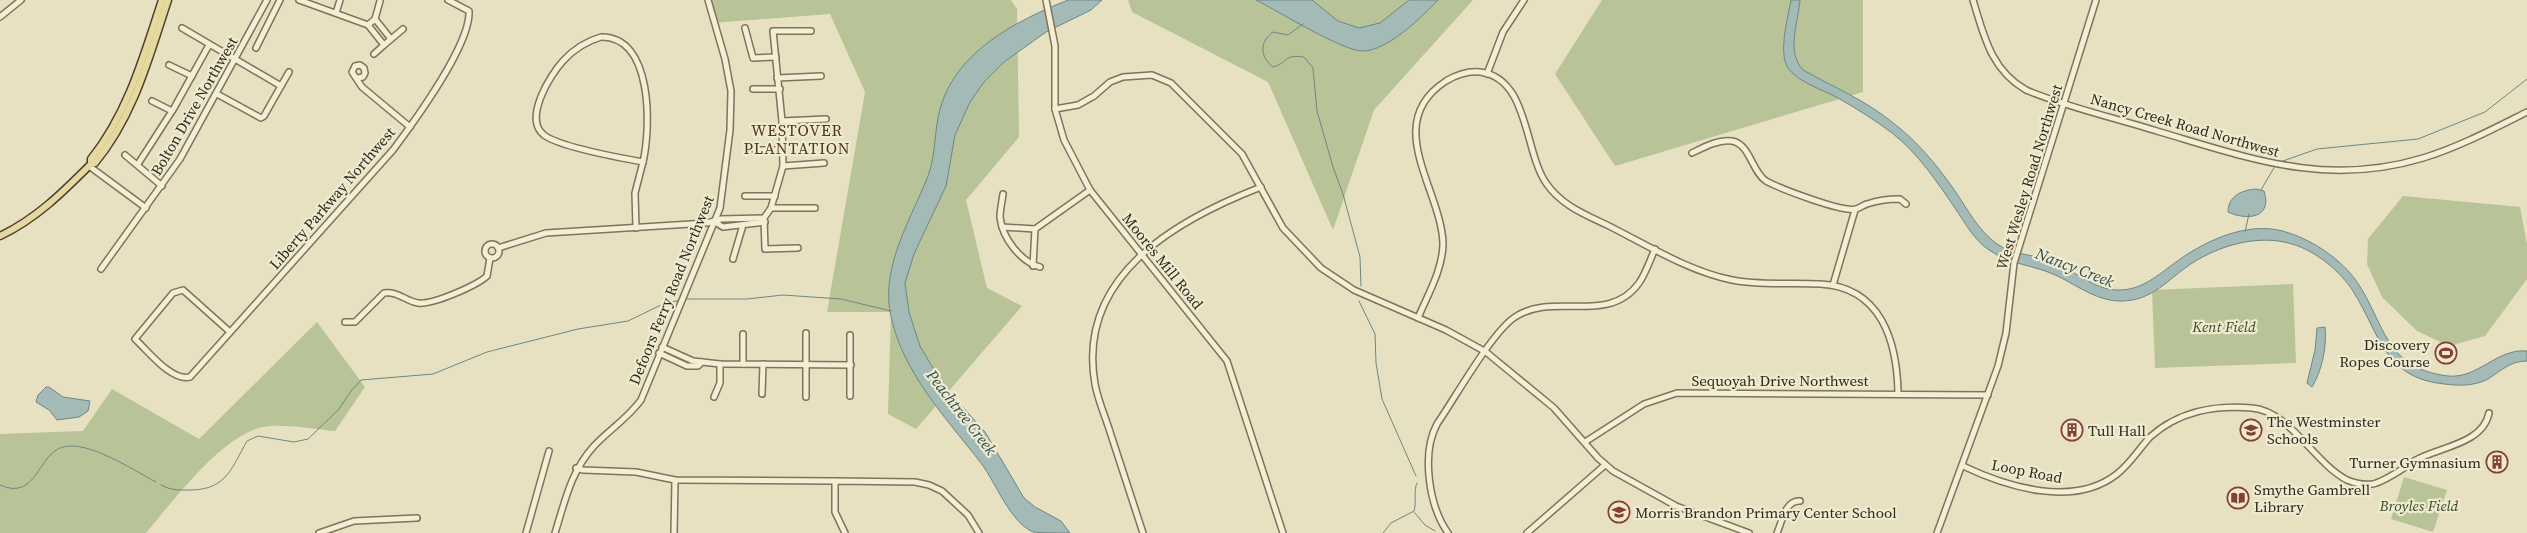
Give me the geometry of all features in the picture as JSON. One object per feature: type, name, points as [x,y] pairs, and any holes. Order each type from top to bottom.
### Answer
[{"type":"main road","points":[[90,165],[91,159],[112,129],[128,96],[162,0]]},
{"type":"main road","points":[[0,236],[44,209],[90,165],[95,163],[112,140],[132,102],[168,0]]},
{"type":"street","points":[[0,17],[21,0]]},
{"type":"street","name":"Bolton Drive Northwest","points":[[101,269],[180,159],[268,0]]},
{"type":"street","points":[[256,48],[280,0]]},
{"type":"street","points":[[300,0],[368,26],[384,45]]},
{"type":"street","points":[[336,13],[340,0]]},
{"type":"street","name":"Liberty Parkway Northwest","points":[[230,332],[183,290],[173,293],[135,339],[173,374],[184,379],[190,377],[393,150],[410,127],[446,70],[466,31],[469,11],[448,0]]},
{"type":"street","name":"Defoors Ferry Road Northwest","points":[[555,533],[576,468],[593,446],[635,408],[644,392],[720,208],[725,175],[731,91],[725,59],[708,0]]},
{"type":"street","points":[[1488,74],[1502,32],[1524,0]]},
{"type":"street","name":"Nancy Creek Road Northwest","points":[[1973,0],[1988,49],[2004,73],[2026,90],[2258,162],[2295,169],[2327,171],[2370,169],[2423,158],[2459,145],[2527,112]]},
{"type":"street","name":"West Wesley Road Northwest","points":[[1937,533],[1988,395],[2006,334],[2012,276],[2018,251],[2096,0]]},
{"type":"street","points":[[368,26],[374,19],[380,1]]},
{"type":"street","name":"Moores Mill Road","points":[[1046,1],[1055,40],[1055,109],[1064,140],[1090,190],[1222,354],[1231,369],[1283,533]]},
{"type":"street","points":[[374,19],[391,39]]},
{"type":"street","points":[[182,28],[281,86]]},
{"type":"street","points":[[745,28],[753,58],[776,57]]},
{"type":"street","points":[[374,54],[403,29]]},
{"type":"street","points":[[798,248],[765,249],[765,220],[775,196],[783,166],[780,89],[777,78],[774,31],[812,31]]},
{"type":"street","points":[[636,228],[635,192],[643,162],[647,139],[648,114],[645,88],[631,51],[621,41],[608,37],[594,39],[570,54],[553,74],[536,111],[536,126],[542,134],[550,139],[604,154],[643,162]]},
{"type":"street","points":[[138,164],[172,111],[209,44]]},
{"type":"street","points":[[169,65],[192,76]]},
{"type":"street","points":[[217,94],[261,118],[264,116],[289,72]]},
{"type":"street","points":[[1418,318],[1439,267],[1443,245],[1440,228],[1417,150],[1416,134],[1418,119],[1429,98],[1446,81],[1466,73],[1488,74],[1502,81],[1514,94],[1539,170],[1556,195],[1576,210],[1699,270],[1733,280],[1760,283],[1833,285],[1860,296],[1880,318],[1896,352],[1898,393]]},
{"type":"street","points":[[1055,109],[1078,105],[1094,96],[1110,82],[1123,77],[1142,74],[1161,78],[1180,90],[1234,144],[1250,165],[1282,228],[1321,268],[1354,290],[1458,335],[1486,352],[1554,408],[1605,465],[1676,506],[1749,533]]},
{"type":"street","points":[[777,78],[821,76]]},
{"type":"street","points":[[358,78],[362,87],[410,127]]},
{"type":"street","points":[[753,88],[780,89]]},
{"type":"street","points":[[152,101],[172,111]]},
{"type":"street","points":[[782,121],[826,119]]},
{"type":"street","points":[[1692,153],[1708,144],[1728,141],[1736,142],[1766,181],[1828,204],[1855,210],[1884,199],[1900,199],[1906,204]]},
{"type":"street","points":[[755,150],[782,150]]},
{"type":"street","points":[[125,155],[162,186]]},
{"type":"street","points":[[783,166],[824,163]]},
{"type":"street","points":[[90,165],[146,208]]},
{"type":"street","points":[[1143,533],[1096,390],[1093,350],[1097,324],[1107,297],[1122,275],[1142,255],[1192,217],[1261,187]]},
{"type":"street","points":[[1002,227],[1035,229],[1090,190]]},
{"type":"street","points":[[1003,194],[1000,218],[1002,227],[1011,244],[1033,266],[1040,268]]},
{"type":"street","points":[[745,196],[775,196]]},
{"type":"street","points":[[771,208],[816,208]]},
{"type":"street","points":[[1833,285],[1855,210]]},
{"type":"street","points":[[498,248],[546,233],[715,222],[721,219],[765,220]]},
{"type":"street","points":[[715,222],[723,226],[743,225],[765,220]]},
{"type":"street","points":[[733,259],[743,225]]},
{"type":"street","points":[[1033,266],[1035,229]]},
{"type":"street","points":[[490,258],[485,254],[485,247],[494,244],[498,248]]},
{"type":"street","points":[[490,258],[497,255],[498,248]]},
{"type":"street","points":[[1448,533],[1438,516],[1432,498],[1431,438],[1437,424],[1486,352],[1507,324],[1528,310],[1548,305],[1601,306],[1622,299],[1639,283],[1655,249]]},
{"type":"street","points":[[345,322],[355,322],[384,293],[395,293],[415,303],[428,303],[472,286],[487,276],[490,258]]},
{"type":"street","points":[[806,333],[806,397]]},
{"type":"street","points":[[743,334],[743,364]]},
{"type":"street","points":[[850,335],[850,396]]},
{"type":"street","points":[[662,347],[693,360],[720,364],[851,365]]},
{"type":"street","points":[[659,353],[687,366],[698,366],[702,362]]},
{"type":"street","points":[[714,397],[720,383],[720,364]]},
{"type":"street","points":[[762,394],[763,364]]},
{"type":"street","name":"Sequoyah Drive Northwest","points":[[1585,442],[1644,404],[1677,393],[1988,395]]},
{"type":"street","name":"Loop Road","points":[[1963,466],[1985,476],[2027,487],[2060,492],[2085,490],[2118,474],[2150,438],[2169,421],[2209,408],[2238,407],[2260,409],[2272,414],[2298,436],[2332,471],[2356,483],[2373,484],[2404,469],[2417,460],[2466,440],[2482,427],[2489,413]]},
{"type":"street","points":[[526,533],[548,451]]},
{"type":"street","points":[[1527,533],[1605,465]]},
{"type":"street","points":[[576,468],[583,470],[636,472],[675,480],[916,482],[942,491],[968,515],[979,533]]},
{"type":"street","points":[[674,533],[675,480]]},
{"type":"street","points":[[835,481],[835,512],[844,533]]},
{"type":"street","points":[[1777,533],[1788,505],[1793,501],[1800,501]]},
{"type":"street","points":[[319,533],[354,521],[417,518]]},
{"type":"green space","points":[[707,0],[1011,0],[1017,9],[1019,137],[966,200],[987,288],[1022,306],[916,429],[888,414],[891,312],[827,312],[865,92],[830,14],[712,23]]},
{"type":"green space","points":[[1128,0],[1473,0],[1374,110],[1333,230],[1268,82],[1132,12]]},
{"type":"green space","points":[[1602,0],[1863,0],[1863,92],[1615,166],[1555,74]]},
{"type":"green space","points":[[2403,196],[2520,207],[2527,244],[2527,279],[2485,336],[2449,346],[2417,331],[2382,297],[2367,264],[2368,239]]},
{"type":"green space","name":"Kent Field","points":[[2293,284],[2296,363],[2155,368],[2152,290]]},
{"type":"green space","points":[[317,322],[365,387],[335,431],[270,426],[247,433],[231,442],[199,471],[146,533],[0,533],[0,434],[83,431],[112,389],[199,439]]},
{"type":"green space","name":"Broyles Field","points":[[2404,477],[2447,490],[2433,532],[2391,519]]},
{"type":"water","name":"Peachtree Creek","points":[[1068,0],[1102,0],[1091,10],[1046,32],[1004,62],[984,82],[970,102],[955,135],[946,186],[914,254],[905,283],[909,312],[920,346],[943,385],[985,432],[1024,498],[1035,507],[1061,521],[1070,533],[1041,533],[1033,532],[1017,520],[987,471],[926,393],[914,374],[896,334],[890,312],[889,294],[894,259],[906,225],[931,168],[940,109],[948,89],[959,70],[990,41],[1009,28]]},
{"type":"water","points":[[1256,0],[1312,0],[1338,21],[1359,28],[1380,23],[1409,0],[1438,0],[1404,32],[1383,45],[1372,50],[1363,51],[1341,45]]},
{"type":"water","points":[[1791,0],[1800,0],[1794,46],[1798,63],[1803,70],[1871,107],[1901,129],[1934,163],[1984,232],[2004,248],[2049,260],[2101,287],[2126,290],[2156,277],[2188,254],[2215,239],[2244,230],[2274,229],[2289,233],[2318,246],[2344,266],[2367,298],[2389,342],[2411,364],[2427,371],[2448,376],[2459,376],[2516,351],[2527,351],[2527,361],[2511,365],[2478,383],[2467,385],[2450,385],[2424,380],[2408,373],[2386,351],[2353,291],[2341,276],[2310,251],[2278,241],[2250,241],[2222,248],[2196,260],[2148,295],[2121,301],[2094,295],[2053,274],[1997,255],[1974,236],[1926,168],[1901,141],[1866,115],[1838,98],[1804,82],[1788,68],[1785,61],[1784,44]]},
{"type":"water","points":[[2256,189],[2264,191],[2266,200],[2262,212],[2256,215],[2243,216],[2228,212],[2233,198],[2241,192]]},
{"type":"water","points":[[2325,327],[2323,358],[2319,374],[2312,387],[2307,383],[2315,350],[2317,328]]},
{"type":"water","points":[[46,387],[49,387],[63,397],[90,401],[88,411],[79,417],[57,420],[49,410],[36,402],[38,395]]},
{"type":"waterway","points":[[1303,24],[1288,35],[1273,32],[1265,40],[1263,50],[1266,59],[1273,67],[1289,58],[1297,56],[1304,57],[1313,68],[1317,111],[1360,257],[1361,286]]},
{"type":"waterway","points":[[2280,162],[2317,149],[2418,139],[2485,112],[2527,79]]},
{"type":"waterway","points":[[2261,190],[2275,166]]},
{"type":"waterway","points":[[2245,232],[2249,214]]},
{"type":"waterway","points":[[684,299],[747,299],[783,295],[841,299],[891,311]]},
{"type":"waterway","points":[[161,485],[184,490],[204,489],[213,486],[227,475],[247,441],[258,436],[294,442],[308,439],[339,409],[361,380],[433,374],[487,352],[578,329],[628,321],[661,305],[680,300]]},
{"type":"waterway","points":[[1359,301],[1375,334],[1376,363],[1382,399],[1416,476]]},
{"type":"waterway","points":[[0,485],[12,488],[22,487],[30,482],[55,451],[63,447],[73,446],[85,448],[110,457],[156,482]]},
{"type":"waterway","points":[[1383,533],[1391,523],[1414,511],[1417,483]]},
{"type":"waterway","points":[[1414,512],[1425,525],[1435,531]]},
{"type":"place","name":"Discovery Ropes Course","points":[[2446,353]]},
{"type":"place","name":"Tull Hall","points":[[2072,430]]},
{"type":"place","name":"The Westminster Schools","points":[[2251,430]]},
{"type":"place","name":"Turner Gymnasium","points":[[2497,462]]},
{"type":"place","name":"Smythe Gambrell Library","points":[[2238,498]]},
{"type":"place","name":"Morris Brandon Primary Center School","points":[[1619,512]]},
{"type":"district","name":"WESTOVER PLANTATION","points":[[797,139]]},
{"type":"water label","name":"Nancy Creek","points":[[2075,267]]}]
